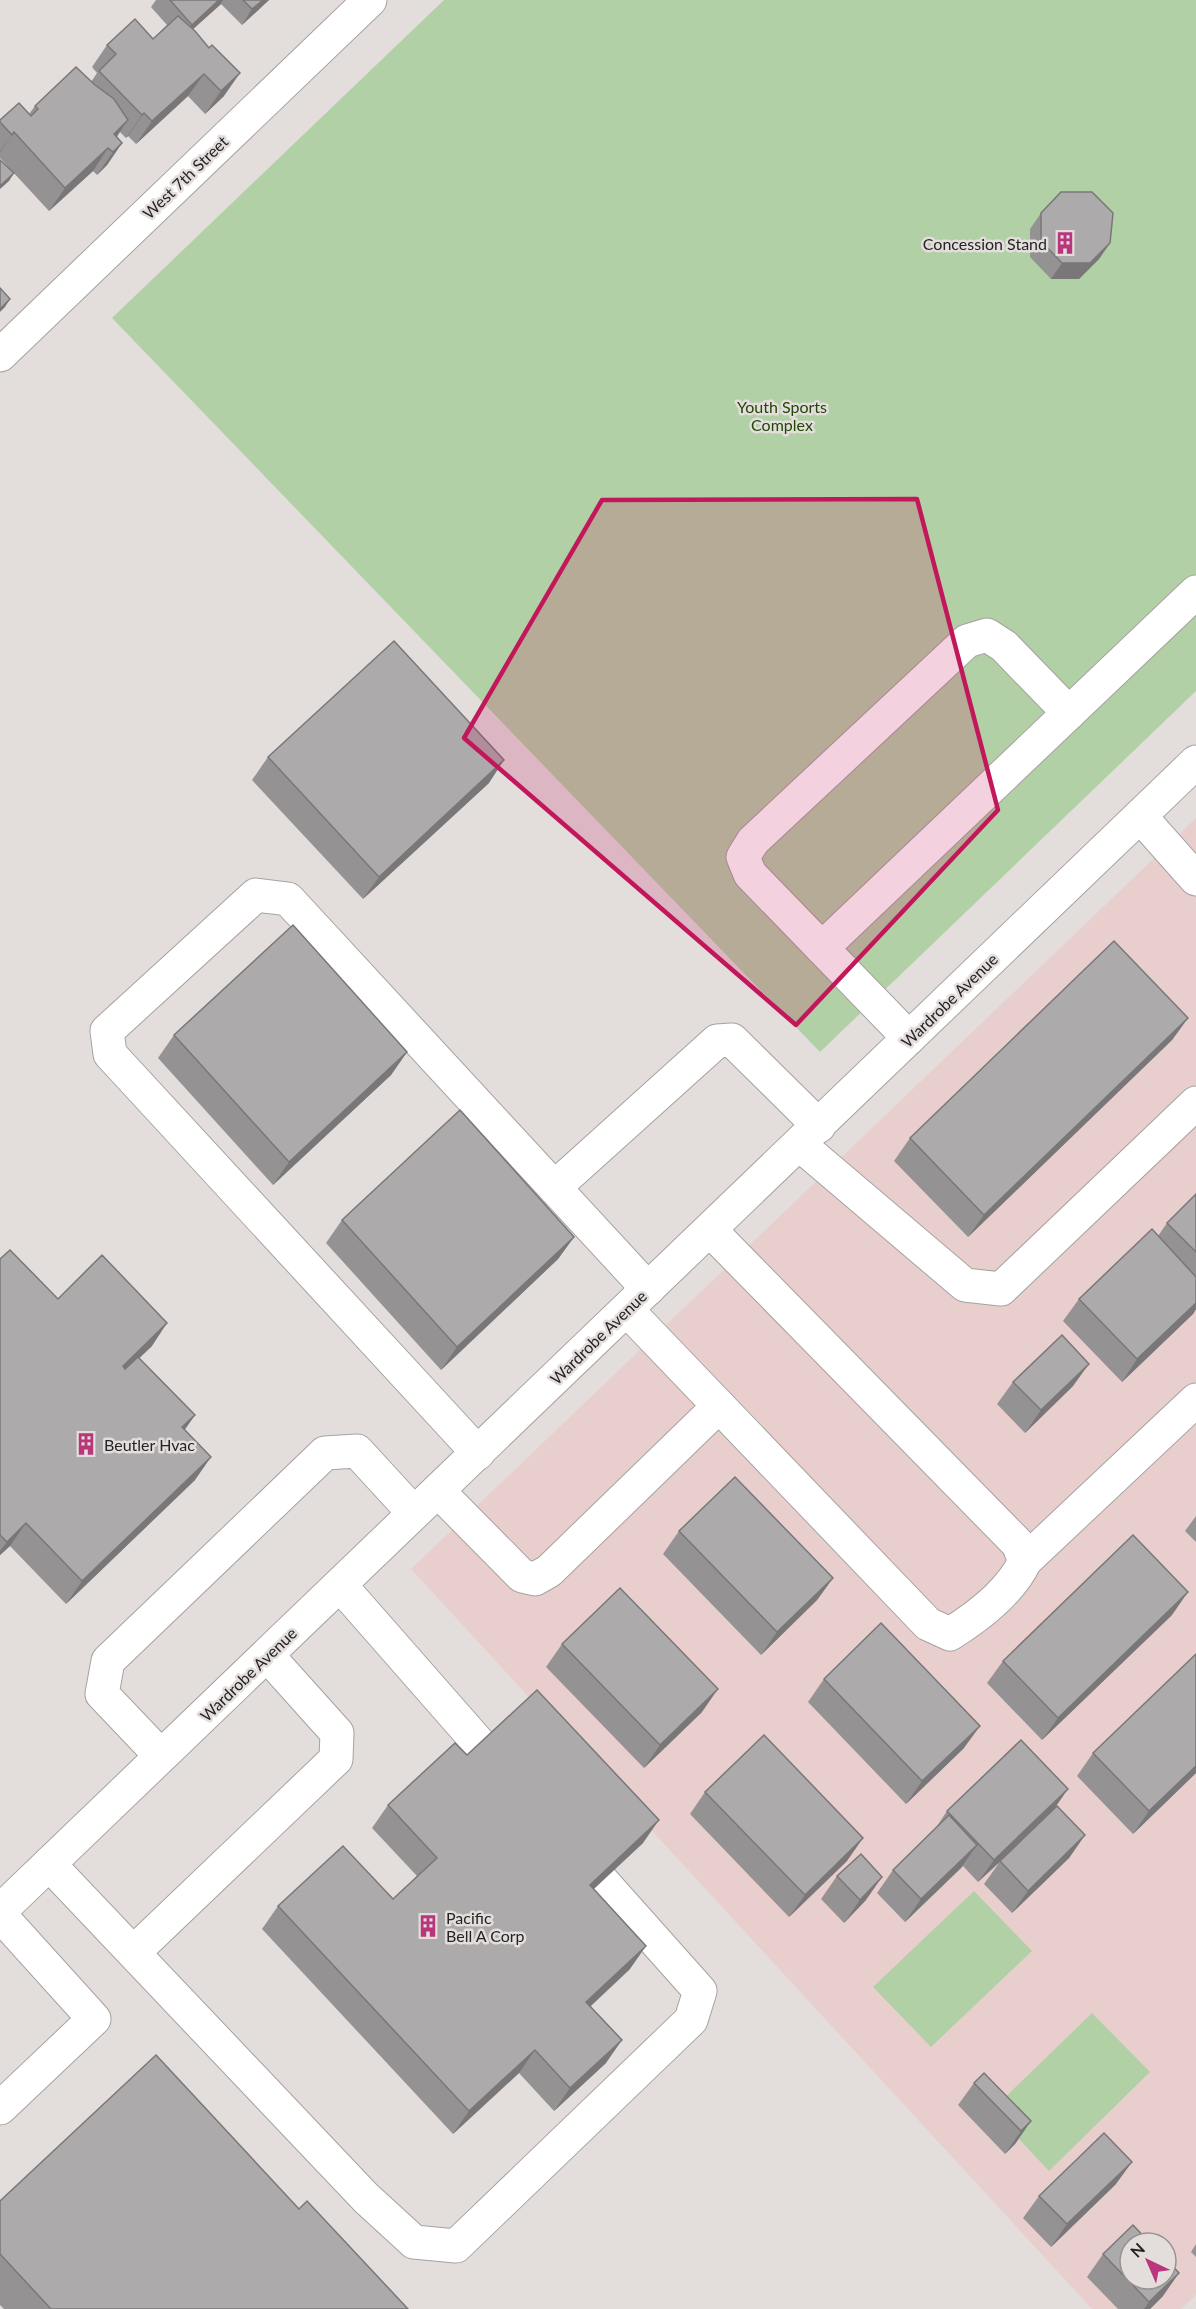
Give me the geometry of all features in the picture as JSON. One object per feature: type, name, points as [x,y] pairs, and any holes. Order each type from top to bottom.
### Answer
[{"type":"street","name":"West 7th Street","points":[[0,354],[370,0]]},
{"type":"street","points":[[822,948],[1196,592]]},
{"type":"street","points":[[909,1038],[750,874],[743,857],[753,841],[967,641],[987,635],[1005,646],[1069,713]]},
{"type":"street","name":"Wardrobe Avenue","points":[[0,1913],[1196,762]]},
{"type":"street","points":[[1140,816],[1196,879]]},
{"type":"street","points":[[478,1453],[110,1054],[107,1031],[256,895],[288,899],[555,1187],[719,1406],[928,1624],[950,1634],[972,1620],[1018,1576],[1025,1561],[1196,1400]]},
{"type":"street","points":[[555,1187],[717,1041],[732,1040],[809,1135],[965,1285],[1000,1289],[1196,1103]]},
{"type":"street","points":[[710,1230],[1018,1544],[1025,1561]]},
{"type":"street","points":[[438,1491],[522,1576],[535,1579],[549,1571],[719,1406]]},
{"type":"street","points":[[161,1756],[102,1695],[108,1661],[116,1653],[325,1454],[357,1452],[414,1513]]},
{"type":"street","points":[[340,1585],[483,1748]]},
{"type":"street","points":[[134,1952],[336,1759],[337,1733],[267,1655]]},
{"type":"street","points":[[49,1864],[366,2198],[414,2242],[456,2246],[690,2020],[700,1991],[602,1881]]},
{"type":"street","points":[[0,1913],[94,2019],[0,2108]]},
{"type":"highlighted area","points":[[917,499],[998,810],[796,1025],[464,738],[602,500]]},
{"type":"shaded area","points":[[1196,818],[1196,2295],[1181,2309],[1092,2309],[411,1569]]},
{"type":"green space","name":"Youth Sports Complex","points":[[444,0],[1196,0],[1196,691],[820,1052],[112,318]]},
{"type":"green space","points":[[974,1891],[1032,1951],[931,2047],[873,1987]]},
{"type":"green space","points":[[1092,2013],[1150,2072],[1049,2171],[992,2110]]},
{"type":"building","points":[[170,0],[219,0],[192,25]]},
{"type":"building","points":[[243,0],[263,0],[252,9]]},
{"type":"building","points":[[178,16],[209,48],[212,45],[240,73],[221,91],[204,74],[152,121],[144,113],[142,115],[99,71],[116,54],[107,45],[135,19],[153,39]]},
{"type":"building","points":[[76,67],[114,99],[128,120],[114,134],[122,143],[113,152],[108,148],[65,188],[14,132],[12,135],[0,120],[19,103],[31,116],[38,109],[35,106]]},
{"type":"building","points":[[0,160],[14,173],[0,186]]},
{"type":"building","name":"Concession Stand","points":[[1061,192],[1092,192],[1113,213],[1110,243],[1090,263],[1062,263],[1041,241],[1041,213]]},
{"type":"building","points":[[0,288],[10,299],[0,309]]},
{"type":"building","points":[[394,641],[504,760],[379,877],[268,757]]},
{"type":"building","points":[[293,925],[407,1052],[289,1162],[174,1035]]},
{"type":"building","points":[[1114,941],[1188,1018],[984,1215],[910,1138]]},
{"type":"building","points":[[460,1110],[574,1237],[457,1347],[342,1220]]},
{"type":"building","points":[[1196,1194],[1196,1252],[1167,1223]]},
{"type":"building","points":[[1152,1229],[1196,1277],[1196,1303],[1137,1359],[1079,1299]]},
{"type":"building","name":"Beutler Hvac","points":[[10,1250],[58,1299],[102,1255],[167,1323],[123,1366],[125,1369],[138,1357],[195,1415],[182,1427],[211,1457],[82,1581],[26,1523],[7,1542],[0,1535],[0,1259]]},
{"type":"building","points":[[1062,1335],[1089,1364],[1041,1410],[1013,1382]]},
{"type":"building","points":[[735,1477],[833,1578],[777,1632],[679,1531]]},
{"type":"building","points":[[1133,1535],[1188,1592],[1058,1718],[1003,1661]]},
{"type":"building","points":[[620,1588],[718,1689],[660,1745],[562,1644]]},
{"type":"building","points":[[881,1623],[980,1726],[922,1781],[824,1679]]},
{"type":"building","points":[[1196,1654],[1196,1766],[1149,1811],[1093,1753]]},
{"type":"building","name":"Pacific Bell A Corp","points":[[537,1690],[659,1820],[590,1885],[646,1946],[586,2002],[622,2040],[570,2088],[535,2050],[469,2111],[278,1906],[343,1846],[393,1899],[437,1858],[388,1805],[455,1743],[467,1755]]},
{"type":"building","points":[[764,1735],[863,1838],[805,1895],[705,1792]]},
{"type":"building","points":[[1021,1740],[1068,1789],[994,1860],[947,1811]]},
{"type":"building","points":[[1057,1806],[1085,1835],[1028,1891],[1000,1861]]},
{"type":"building","points":[[949,1815],[977,1845],[921,1899],[893,1870]]},
{"type":"building","points":[[861,1854],[882,1877],[860,1900],[837,1876]]},
{"type":"building","points":[[156,2055],[299,2209],[307,2201],[408,2309],[51,2309],[0,2254],[0,2201]]},
{"type":"building","points":[[984,2073],[1031,2121],[1021,2131],[974,2083]]},
{"type":"building","points":[[1104,2133],[1132,2162],[1067,2224],[1039,2196]]},
{"type":"building","points":[[1133,2225],[1139,2231],[1127,2231]]},
{"type":"building","points":[[1118,2240],[1118,2270],[1103,2254]]},
{"type":"building","points":[[1138,2291],[1160,2291],[1149,2302]]},
{"type":"place","name":"Concession Stand","points":[[1065,243]]},
{"type":"place","name":"Beutler Hvac","points":[[86,1444]]},
{"type":"place","name":"Pacific Bell A Corp","points":[[428,1926]]}]
